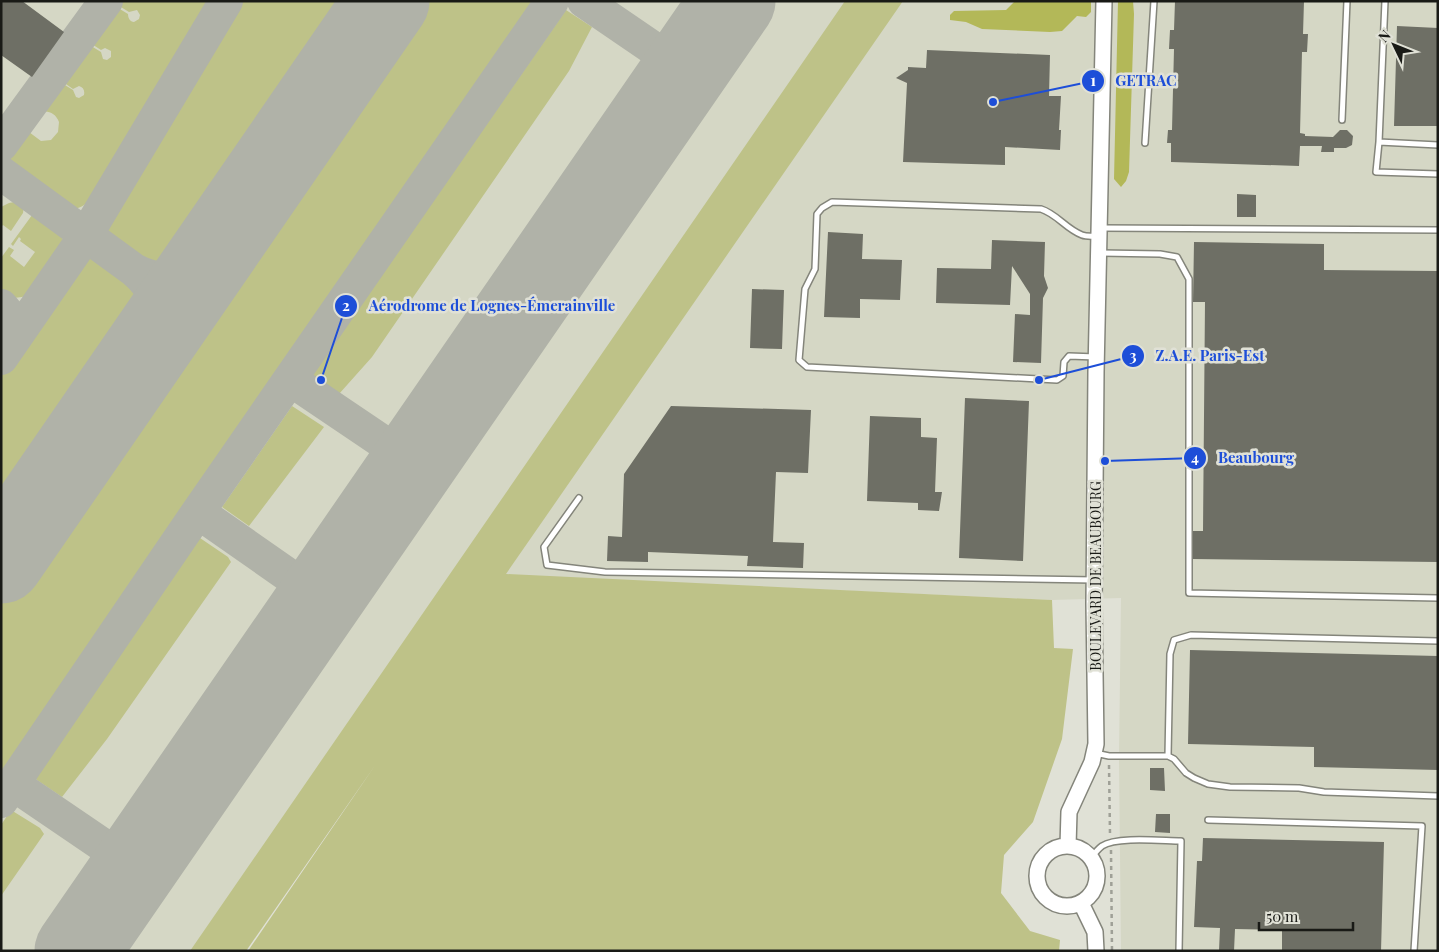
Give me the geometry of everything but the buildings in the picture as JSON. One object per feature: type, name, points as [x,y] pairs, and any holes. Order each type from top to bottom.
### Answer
[{"type":"main road","name":"BOULEVARD DE BEAUBOURG","points":[[1068,846],[1069,812],[1092,762],[1102,754],[1096,744],[1094,580],[1096,357],[1104,1]]},
{"type":"main road","points":[[1068,846],[1085,851],[1091,858],[1096,865],[1097,883],[1088,898],[1081,903],[1061,906],[1052,902],[1042,892],[1037,878],[1038,868],[1042,859],[1049,852],[1058,847],[1068,846]]},
{"type":"main road","points":[[1081,903],[1095,932],[1096,951]]},
{"type":"lane","points":[[1145,143],[1154,1]]},
{"type":"lane","points":[[1342,120],[1347,1]]},
{"type":"lane","points":[[1385,1],[1376,172],[1438,174]]},
{"type":"lane","points":[[1379,142],[1438,144]]},
{"type":"lane","points":[[1096,357],[1069,356],[1064,362],[1063,376],[1057,380],[807,367],[799,360],[805,288],[815,269],[817,214],[822,208],[832,202],[1041,209],[1051,212],[1067,227],[1083,236],[1099,232],[1438,230]]},
{"type":"lane","points":[[1098,253],[1160,254],[1177,257],[1189,279],[1189,593],[1438,598]]},
{"type":"lane","points":[[579,498],[544,547],[547,565],[605,572],[1094,580]]},
{"type":"lane","points":[[1168,756],[1170,654],[1174,640],[1180,637],[1191,635],[1438,641]]},
{"type":"lane","points":[[1102,754],[1168,756],[1194,778],[1208,784],[1299,788],[1324,792],[1438,796]]},
{"type":"lane","points":[[1208,820],[1422,826],[1414,951]]},
{"type":"lane","points":[[1091,858],[1101,846],[1111,842],[1134,840],[1182,841],[1179,951]]},
{"type":"path","points":[[1102,754],[1111,842],[1112,951]]},
{"type":"shaded area","points":[[1,1],[1438,1],[1438,951],[1121,951],[1119,757],[1121,598],[1052,600],[506,575],[246,951],[1,951]]},
{"type":"green space","points":[[111,1],[217,1],[140,130],[89,201],[82,206],[72,209],[46,196],[1,161],[1,154],[25,119],[28,122],[29,132],[41,141],[51,140],[58,132],[59,122],[53,114],[43,112],[36,114],[31,111],[55,79],[73,90],[76,97],[79,98],[84,95],[82,87],[79,86],[73,89],[56,77],[83,41],[101,52],[103,59],[107,60],[111,57],[111,51],[105,48],[101,50],[84,39],[110,3],[128,14],[131,21],[134,22],[139,19],[140,15],[137,10],[129,12]]},
{"type":"green space","points":[[234,1],[364,1],[190,252],[164,265],[154,266],[140,263],[126,256],[109,241],[105,229],[108,212]]},
{"type":"green space","points":[[409,1],[538,1],[1,776],[1,593]]},
{"type":"green space","points":[[845,1],[903,1],[506,574],[1052,600],[1054,648],[1073,649],[1062,739],[1033,822],[1004,855],[1001,893],[1030,931],[1060,940],[1059,951],[248,951],[376,764],[246,951],[190,951]]},
{"type":"green space","points":[[1015,1],[1091,1],[1091,12],[1086,17],[1077,16],[1062,31],[1050,32],[982,29],[966,22],[950,20],[950,15],[954,11],[1006,10]]},
{"type":"green space","points":[[1118,1],[1133,1],[1134,14],[1129,172],[1126,181],[1121,187],[1114,179]]},
{"type":"green space","points":[[566,10],[592,27],[569,71],[372,357],[339,394],[311,376]]},
{"type":"green space","points":[[20,201],[24,205],[23,213],[11,231],[3,225],[1,227],[1,207]]},
{"type":"green space","points":[[35,211],[57,227],[63,241],[44,277],[32,293],[21,297],[5,296],[1,294],[1,258],[9,247],[14,250],[10,256],[24,267],[35,252],[20,241],[19,237],[13,246],[11,244]]},
{"type":"green space","points":[[87,257],[95,257],[112,263],[133,280],[141,296],[142,306],[139,321],[134,334],[1,526],[1,370],[74,265]]},
{"type":"green space","points":[[292,406],[324,427],[249,526],[222,507]]},
{"type":"green space","points":[[200,538],[228,557],[231,562],[107,739],[62,797],[34,778]]},
{"type":"green space","points":[[11,810],[40,828],[44,834],[1,896],[1,825]]},
{"type":"taxiway","points":[[1,145],[106,1]]},
{"type":"taxiway","points":[[1,358],[86,235],[226,1]]},
{"type":"taxiway","points":[[1,801],[198,512],[552,1]]},
{"type":"taxiway","points":[[584,1],[685,70]]},
{"type":"taxiway","points":[[1,173],[134,270],[147,276],[159,278],[181,276],[200,265],[218,246]]},
{"type":"taxiway","points":[[134,270],[145,280],[152,291],[156,301],[157,312],[153,334],[141,358]]},
{"type":"taxiway","points":[[1,306],[9,316],[13,331],[8,348]]},
{"type":"taxiway","points":[[291,380],[414,463]]},
{"type":"taxiway","points":[[198,512],[321,598]]},
{"type":"taxiway","points":[[13,784],[135,867]]},
{"type":"runway","points":[[1,561],[387,1]]},
{"type":"runway","points":[[77,951],[733,1]]},
{"type":"place","name":"GETRAC","points":[[993,102]]},
{"type":"place","name":"Aérodrome de Lognes-Émerainville","points":[[321,380]]},
{"type":"place","name":"Z.A.E. Paris-Est","points":[[1039,380]]},
{"type":"place","name":"Beaubourg","points":[[1105,461]]}]
